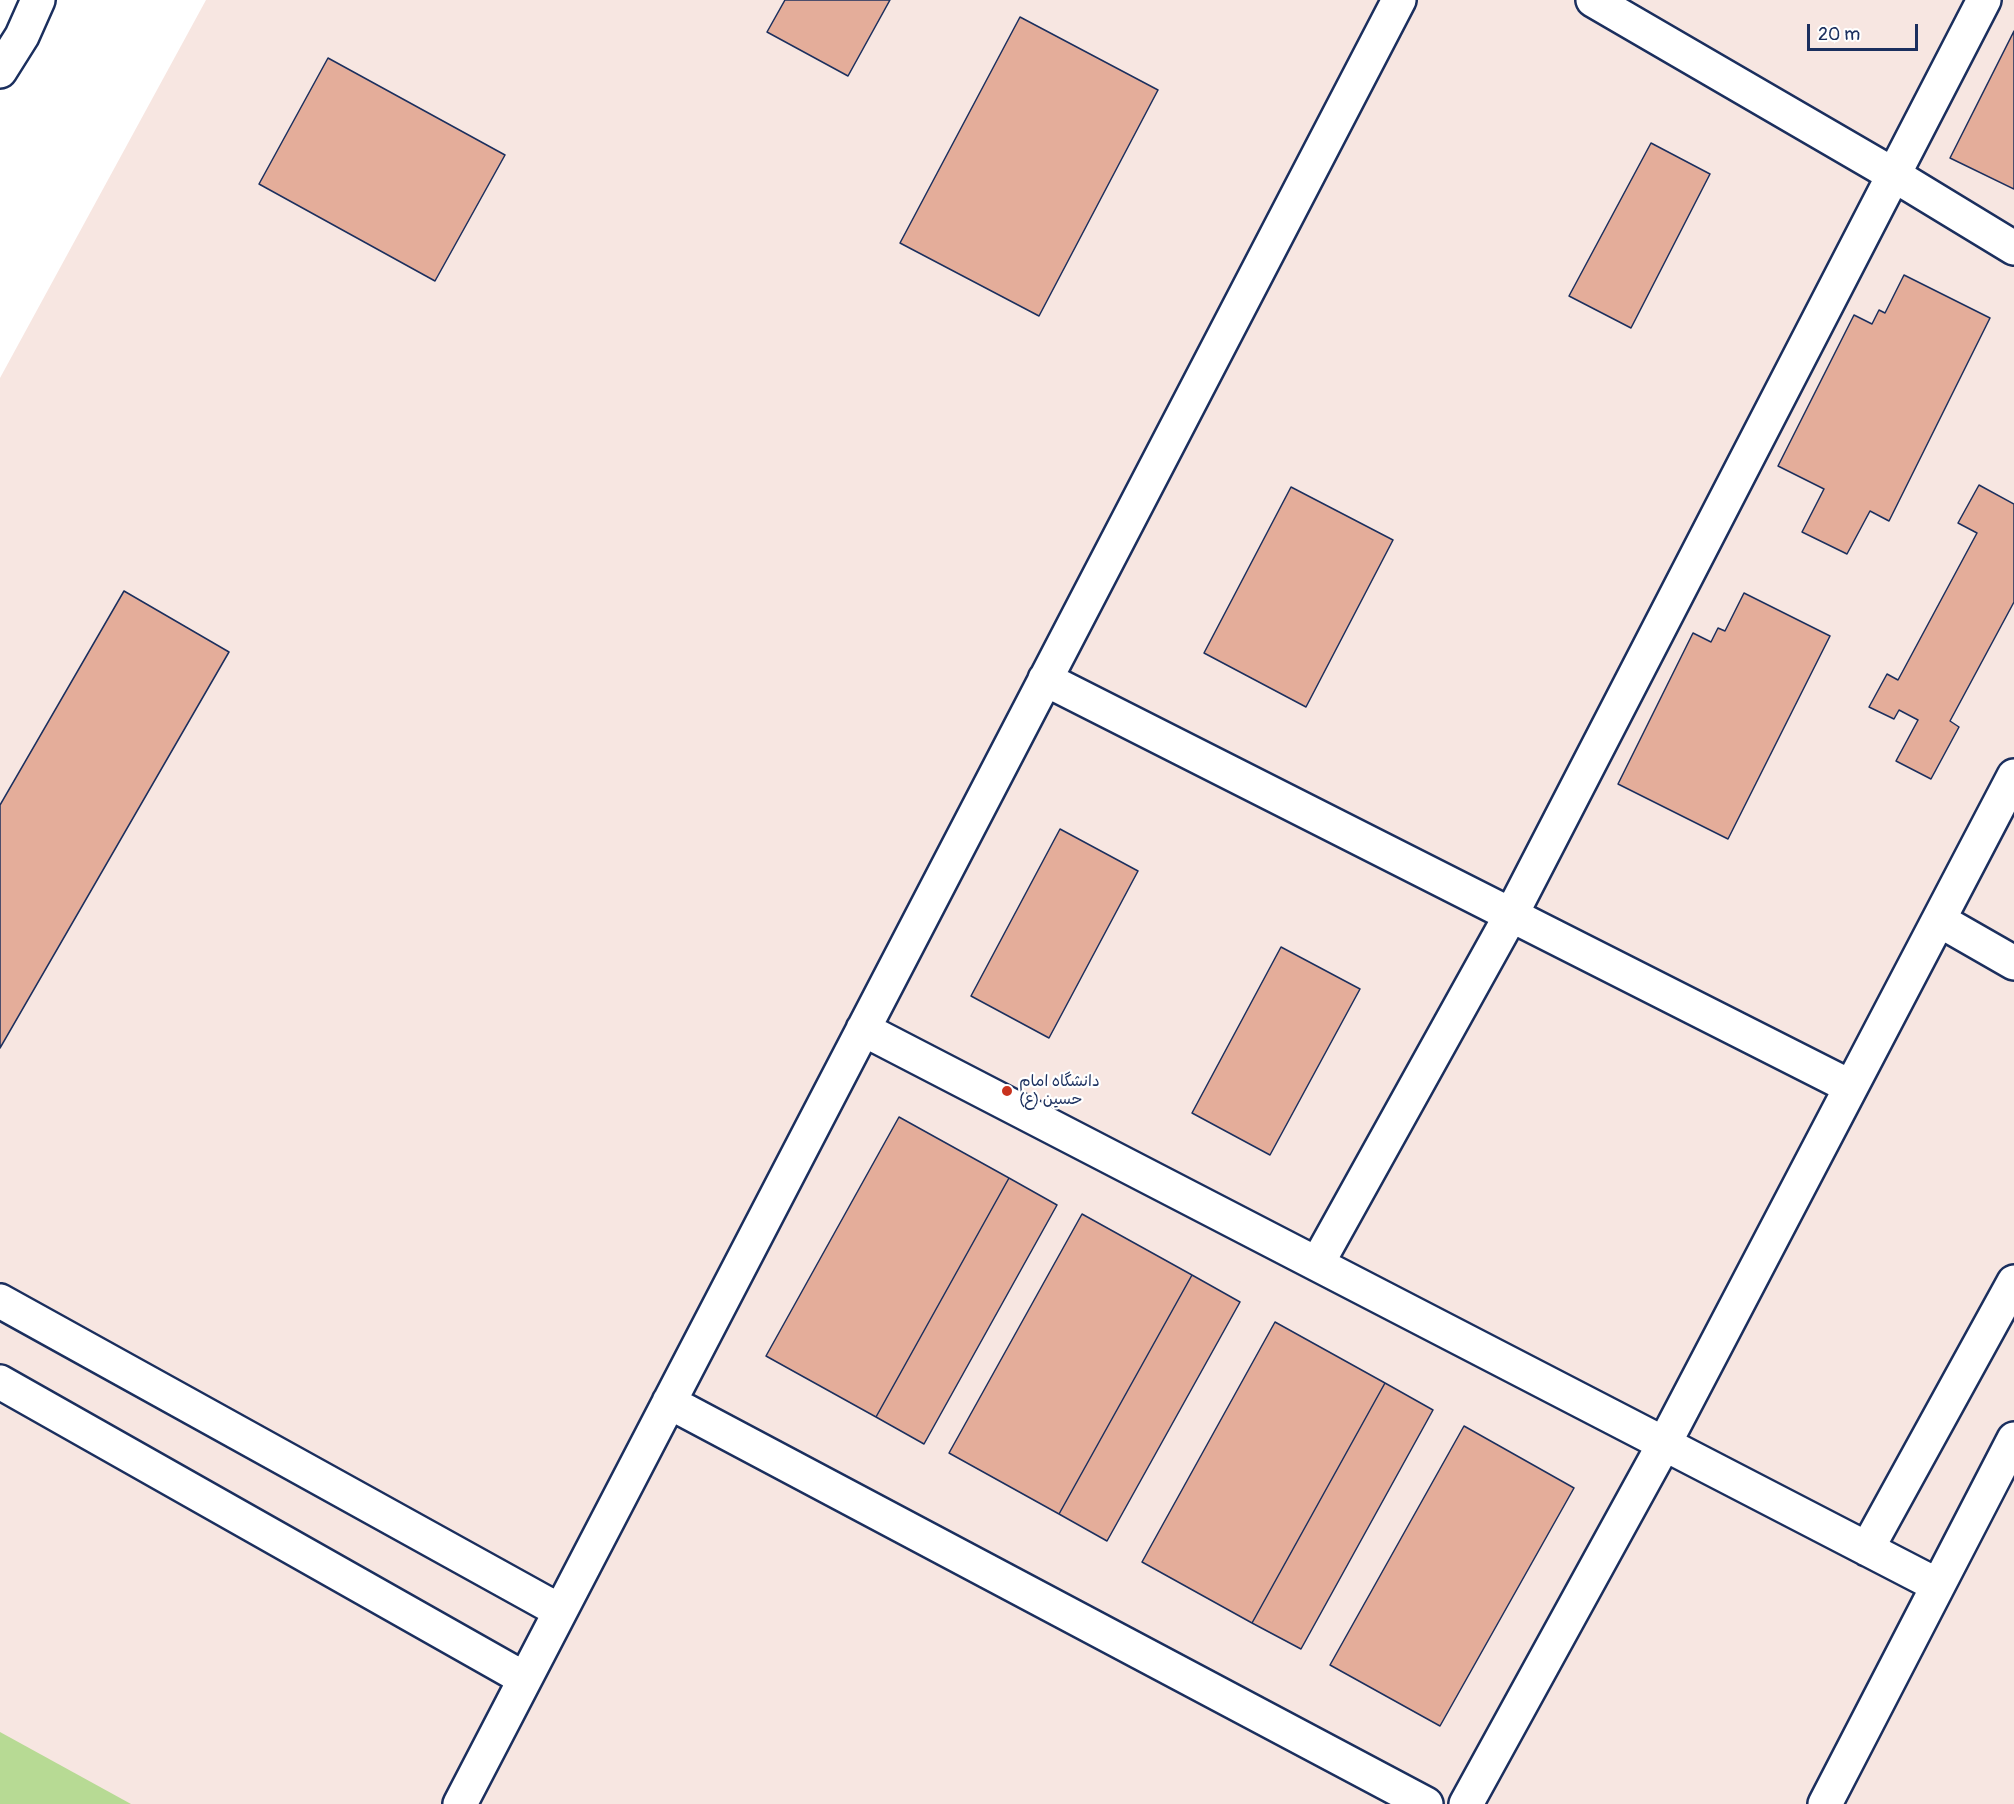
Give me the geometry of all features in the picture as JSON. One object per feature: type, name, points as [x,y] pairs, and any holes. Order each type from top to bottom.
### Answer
[{"type":"lane","points":[[0,71],[22,36],[38,0]]},
{"type":"lane","points":[[460,1804],[1399,0]]},
{"type":"lane","points":[[1593,0],[1894,175],[2014,248]]},
{"type":"lane","points":[[1317,1264],[1511,915],[1984,0]]},
{"type":"lane","points":[[1045,679],[1851,1087]]},
{"type":"lane","points":[[1466,1804],[1664,1444],[2014,776]]},
{"type":"lane","points":[[1939,920],[2014,963]]},
{"type":"lane","points":[[863,1029],[1937,1585]]},
{"type":"lane","points":[[1867,1549],[2014,1282]]},
{"type":"lane","points":[[0,1301],[560,1611]]},
{"type":"lane","points":[[0,1382],[525,1679]]},
{"type":"lane","points":[[669,1402],[1426,1804]]},
{"type":"lane","points":[[1825,1804],[2014,1439]]},
{"type":"shaded area","name":"دانشگاه امام حسین (ع)","points":[[206,0],[2014,0],[2014,1804],[0,1804],[0,378]]},
{"type":"green space","points":[[0,1732],[131,1804],[0,1804]]},
{"type":"building","points":[[785,0],[890,0],[848,76],[767,32]]},
{"type":"building","points":[[1020,17],[1158,90],[1039,316],[900,243]]},
{"type":"building","points":[[2014,31],[2014,189],[1950,158]]},
{"type":"building","points":[[328,58],[505,155],[435,281],[259,184]]},
{"type":"building","points":[[1651,143],[1710,174],[1631,328],[1569,296]]},
{"type":"building","points":[[1904,275],[1990,318],[1889,521],[1870,511],[1847,554],[1802,532],[1824,489],[1778,466],[1854,315],[1872,324],[1879,310],[1885,313]]},
{"type":"building","points":[[1979,485],[2014,504],[2014,602],[1950,721],[1959,727],[1931,779],[1896,761],[1918,720],[1899,710],[1894,719],[1869,707],[1887,674],[1898,680],[1977,533],[1958,523]]},
{"type":"building","points":[[1291,487],[1393,540],[1306,707],[1204,653]]},
{"type":"building","points":[[124,591],[229,652],[0,1048],[0,805]]},
{"type":"building","points":[[1744,593],[1830,636],[1728,839],[1618,784],[1693,633],[1711,642],[1718,628],[1725,631]]},
{"type":"building","points":[[1060,829],[1138,871],[1049,1038],[971,996]]},
{"type":"building","points":[[1281,947],[1360,989],[1270,1155],[1192,1113]]},
{"type":"building","points":[[899,1117],[1009,1178],[876,1417],[766,1356]]},
{"type":"building","points":[[1009,1178],[1057,1205],[924,1444],[876,1417]]},
{"type":"building","points":[[1082,1214],[1192,1275],[1059,1514],[949,1453]]},
{"type":"building","points":[[1192,1275],[1240,1302],[1107,1541],[1059,1514]]},
{"type":"building","points":[[1275,1322],[1385,1383],[1252,1623],[1142,1562]]},
{"type":"building","points":[[1385,1383],[1433,1410],[1301,1649],[1252,1623]]},
{"type":"building","points":[[1464,1426],[1574,1488],[1440,1726],[1330,1665]]},
{"type":"place","name":"دانشگاه امام حسین (ع)","points":[[1007,1091]]}]
